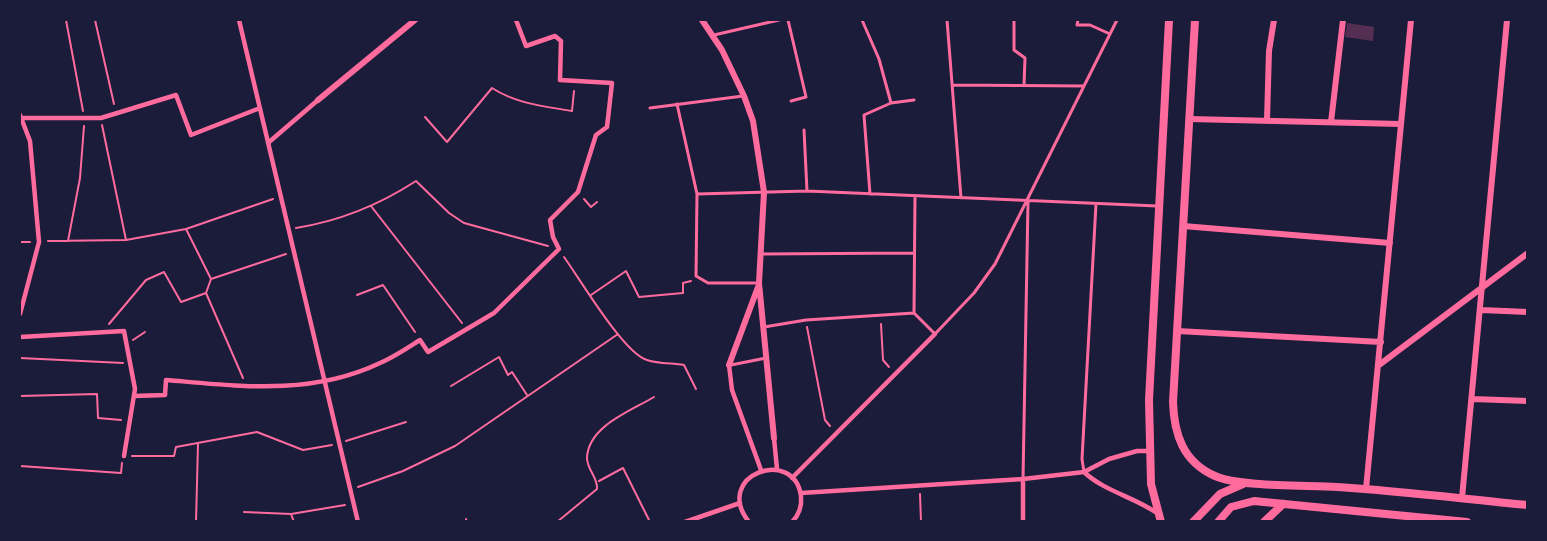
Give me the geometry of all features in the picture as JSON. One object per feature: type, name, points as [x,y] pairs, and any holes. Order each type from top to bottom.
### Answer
[{"type":"street","points":[[239,20],[358,522]]},
{"type":"street","points":[[268,143],[415,20]]},
{"type":"street","points":[[134,396],[165,395],[166,380],[247,387],[293,387],[325,382],[381,363],[420,340],[428,352],[494,313],[559,249],[553,237],[550,220],[578,192],[596,135],[608,127],[612,83],[560,80],[561,41],[555,36],[526,46],[516,20]]},
{"type":"street","points":[[702,20],[744,96],[753,121],[764,192],[759,283],[768,357],[777,469]]},
{"type":"street","points":[[1160,518],[1151,484],[1149,451],[1157,206],[1169,20]]},
{"type":"street","points":[[1195,20],[1173,426],[1179,444],[1191,458],[1215,477],[1247,483],[1366,489],[1527,505]]},
{"type":"street","points":[[1267,120],[1269,51],[1274,20]]},
{"type":"street","points":[[1331,122],[1343,20]]},
{"type":"street","points":[[1366,489],[1411,20]]},
{"type":"street","points":[[1462,498],[1507,20]]},
{"type":"street","points":[[20,314],[39,242],[30,141],[20,116],[101,118],[176,95],[191,135],[260,108]]},
{"type":"street","points":[[1190,119],[1401,124]]},
{"type":"street","points":[[1183,226],[1390,243]]},
{"type":"street","points":[[1379,365],[1527,253]]},
{"type":"street","points":[[759,283],[729,365],[732,390],[761,470]]},
{"type":"street","points":[[1481,310],[1527,312]]},
{"type":"street","points":[[20,337],[124,331],[132,364],[134,396],[124,456]]},
{"type":"street","points":[[1177,331],[1381,342]]},
{"type":"street","points":[[792,478],[935,334]]},
{"type":"street","points":[[1473,399],[1527,401]]},
{"type":"street","points":[[801,493],[1023,479],[1084,471],[1109,459],[1137,451],[1149,451]]},
{"type":"street","points":[[749,522],[740,503],[744,484],[750,476],[761,470],[777,469],[792,478],[801,493],[799,511],[792,522]]},
{"type":"street","points":[[1084,471],[1093,480],[1140,501],[1160,518]]},
{"type":"street","points":[[1023,479],[1023,522]]},
{"type":"street","points":[[1193,522],[1220,494],[1247,483]]},
{"type":"street","points":[[685,522],[740,503]]},
{"type":"street","points":[[1218,522],[1231,507],[1242,503],[1283,504],[1467,522]]},
{"type":"street","points":[[1264,522],[1283,504]]},
{"type":"lane","points":[[712,36],[778,20]]},
{"type":"lane","points":[[788,20],[806,97],[791,101]]},
{"type":"lane","points":[[862,20],[879,59],[891,103]]},
{"type":"lane","points":[[947,20],[961,198]]},
{"type":"lane","points":[[1014,20],[1014,50],[1025,58],[1024,85]]},
{"type":"lane","points":[[1078,20],[1077,25],[1090,25],[1110,34]]},
{"type":"lane","points":[[915,196],[914,313],[935,334],[986,278],[1028,201],[1117,20]]},
{"type":"lane","points":[[952,85],[1084,86]]},
{"type":"lane","points":[[650,108],[744,96]]},
{"type":"lane","points":[[870,194],[864,116],[891,103],[914,100]]},
{"type":"lane","points":[[677,104],[698,194],[695,270],[698,280],[708,283],[759,283]]},
{"type":"lane","points":[[804,130],[807,191]]},
{"type":"lane","points":[[698,194],[807,191],[1157,206]]},
{"type":"lane","points":[[1023,479],[1028,201]]},
{"type":"lane","points":[[1084,471],[1082,459],[1096,204]]},
{"type":"lane","points":[[761,254],[914,253]]},
{"type":"lane","points":[[764,327],[806,320],[914,313]]},
{"type":"lane","points":[[729,365],[768,357]]},
{"type":"path","points":[[66,20],[85,118],[80,178],[68,241]]},
{"type":"path","points":[[95,20],[116,113]]},
{"type":"path","points":[[425,117],[447,142],[492,88],[508,98],[523,103],[572,111],[575,81]]},
{"type":"path","points":[[101,118],[126,240]]},
{"type":"path","points":[[289,229],[343,218],[371,206],[416,181],[449,213],[464,222],[485,231],[559,249],[618,334],[635,353],[646,360],[684,365],[696,389]]},
{"type":"path","points":[[578,192],[591,207],[597,202]]},
{"type":"path","points":[[20,242],[126,240],[186,229],[281,196]]},
{"type":"path","points":[[371,206],[468,330]]},
{"type":"path","points":[[186,229],[211,279],[206,293],[247,387]]},
{"type":"path","points":[[211,279],[294,252]]},
{"type":"path","points":[[591,295],[626,271],[639,297],[683,293],[683,283],[698,280]]},
{"type":"path","points":[[103,334],[116,312],[146,280],[164,272],[180,302],[206,293]]},
{"type":"path","points":[[357,294],[383,285],[420,340]]},
{"type":"path","points":[[881,315],[883,360],[896,373]]},
{"type":"path","points":[[806,320],[825,420],[835,433]]},
{"type":"path","points":[[128,343],[145,332]]},
{"type":"path","points":[[351,490],[403,471],[455,446],[526,395],[618,334]]},
{"type":"path","points":[[451,386],[498,357],[508,375],[512,372],[526,395]]},
{"type":"path","points":[[20,358],[132,364]]},
{"type":"path","points":[[20,396],[97,394],[98,418],[130,420]]},
{"type":"path","points":[[598,482],[587,464],[594,436],[610,423],[654,397]]},
{"type":"path","points":[[20,466],[121,473],[124,456],[174,456],[176,447],[256,432],[303,450],[340,443],[406,422]]},
{"type":"path","points":[[196,522],[198,444]]},
{"type":"path","points":[[557,522],[593,495],[598,482],[623,468],[650,522]]},
{"type":"path","points":[[920,485],[921,522]]},
{"type":"path","points":[[244,512],[291,514],[354,504]]},
{"type":"path","points":[[291,514],[294,522]]},
{"type":"building","points":[[1347,23],[1374,27],[1373,41],[1345,37]]}]
